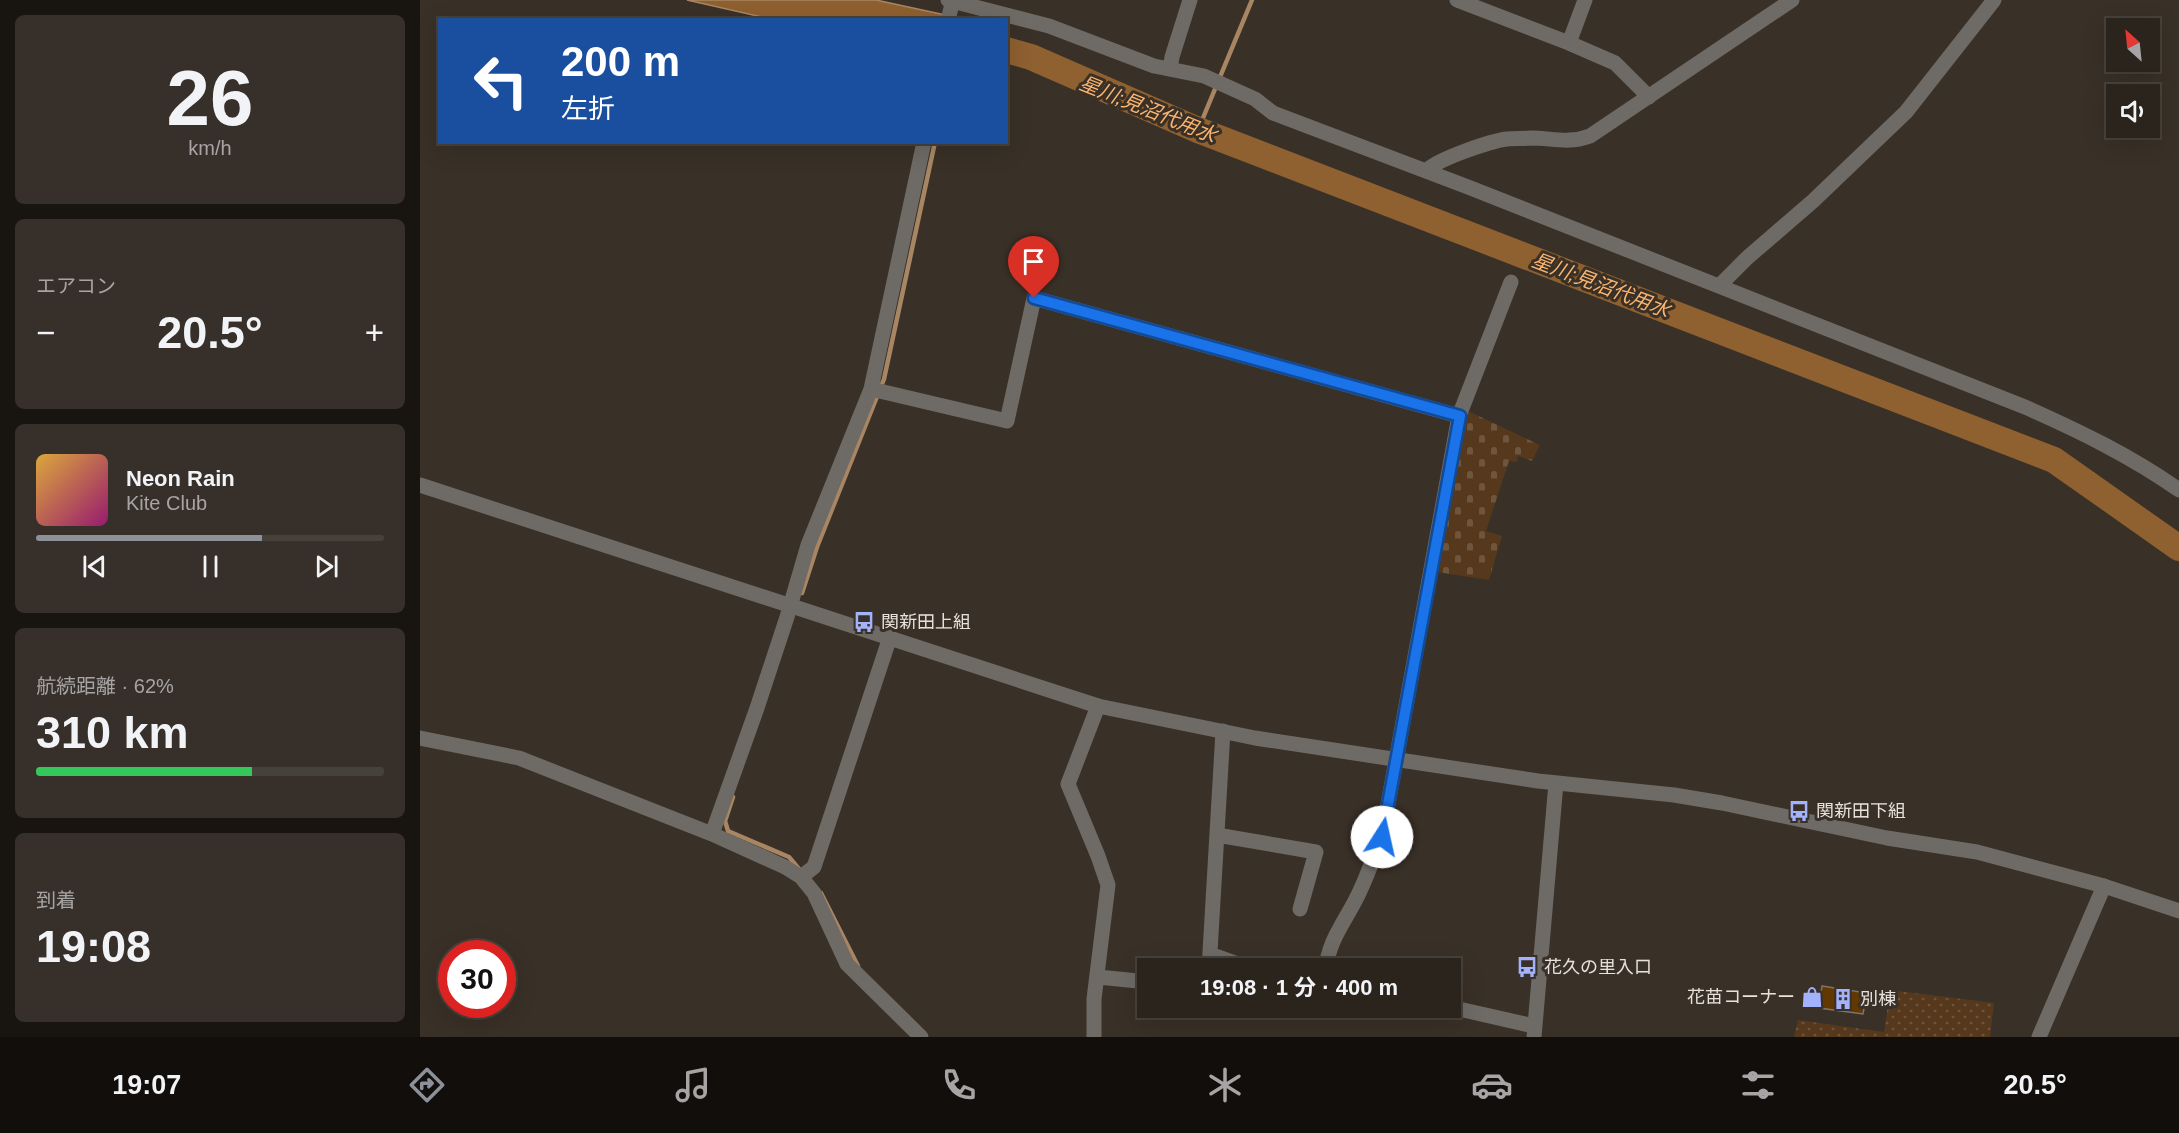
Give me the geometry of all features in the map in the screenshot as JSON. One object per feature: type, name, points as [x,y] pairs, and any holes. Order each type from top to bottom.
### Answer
[{"type":"street","points":[[1170,69],[1190,0]]},
{"type":"street","points":[[1457,0],[1615,63],[1648,97]]},
{"type":"street","points":[[1569,43],[1585,0]]},
{"type":"street","points":[[1426,171],[1430,166],[1449,157],[1506,139],[1577,141],[1590,136],[1792,0]]},
{"type":"street","points":[[1719,286],[1747,258],[1813,201],[1906,112],[1994,0]]},
{"type":"street","points":[[950,6],[1049,26],[1154,66],[1204,76],[1237,89],[1273,113],[2025,407],[2093,438],[2179,490]]},
{"type":"street","points":[[712,834],[757,708],[807,545],[871,389],[924,144]]},
{"type":"street","points":[[1327,958],[1337,931],[1356,899],[1382,837],[1460,416],[1510,282]]},
{"type":"street","points":[[871,389],[1007,421],[1034,298],[1460,416]]},
{"type":"street","points":[[420,485],[1098,706],[1255,738],[1556,783],[1674,795],[1722,803],[1887,838],[1977,852],[2104,886],[2179,911]]},
{"type":"street","points":[[801,877],[814,867],[890,637]]},
{"type":"street","points":[[1094,1037],[1094,999],[1108,885],[1068,784],[1098,706]]},
{"type":"street","points":[[1209,958],[1223,731]]},
{"type":"street","points":[[420,738],[519,758],[712,834],[801,877],[814,893],[847,964],[921,1037]]},
{"type":"street","points":[[1461,1010],[1534,1032],[1556,783]]},
{"type":"street","points":[[1217,835],[1316,852],[1300,909]]},
{"type":"street","points":[[2039,1037],[2104,886]]},
{"type":"street","points":[[1098,977],[1137,981]]},
{"type":"green space","points":[[1468,411],[1540,445],[1532,461],[1518,456],[1517,462],[1509,461],[1486,531],[1502,536],[1489,580],[1437,572]]},
{"type":"green space","points":[[1890,990],[1994,1003],[1990,1037],[1794,1037],[1798,1020],[1884,1032]]},
{"type":"shaded area","points":[[687,0],[876,0],[959,18],[767,18]]},
{"type":"building","name":"別棟","points":[[1822,986],[1867,993],[1863,1014],[1819,1008]]},
{"type":"waterway","points":[[1198,130],[1252,0]]},
{"type":"waterway","name":"星川;見沼代用水","points":[[1008,51],[1031,57],[1198,130],[2054,460],[2179,548]]},
{"type":"waterway","points":[[802,593],[817,547],[884,379],[935,144]]},
{"type":"waterway","points":[[733,797],[725,821],[728,831],[789,857],[799,869]]},
{"type":"waterway","points":[[821,893],[858,966]]},
{"type":"place","name":"関新田上組","points":[[864,622]]},
{"type":"place","name":"関新田下組","points":[[1799,811]]},
{"type":"place","name":"花久の里入口","points":[[1527,967]]},
{"type":"place","name":"花苗コーナー","points":[[1812,997]]},
{"type":"place","name":"別棟","points":[[1843,999]]},
{"type":"route","points":[[1034,298],[1460,416],[1382,837]]}]
